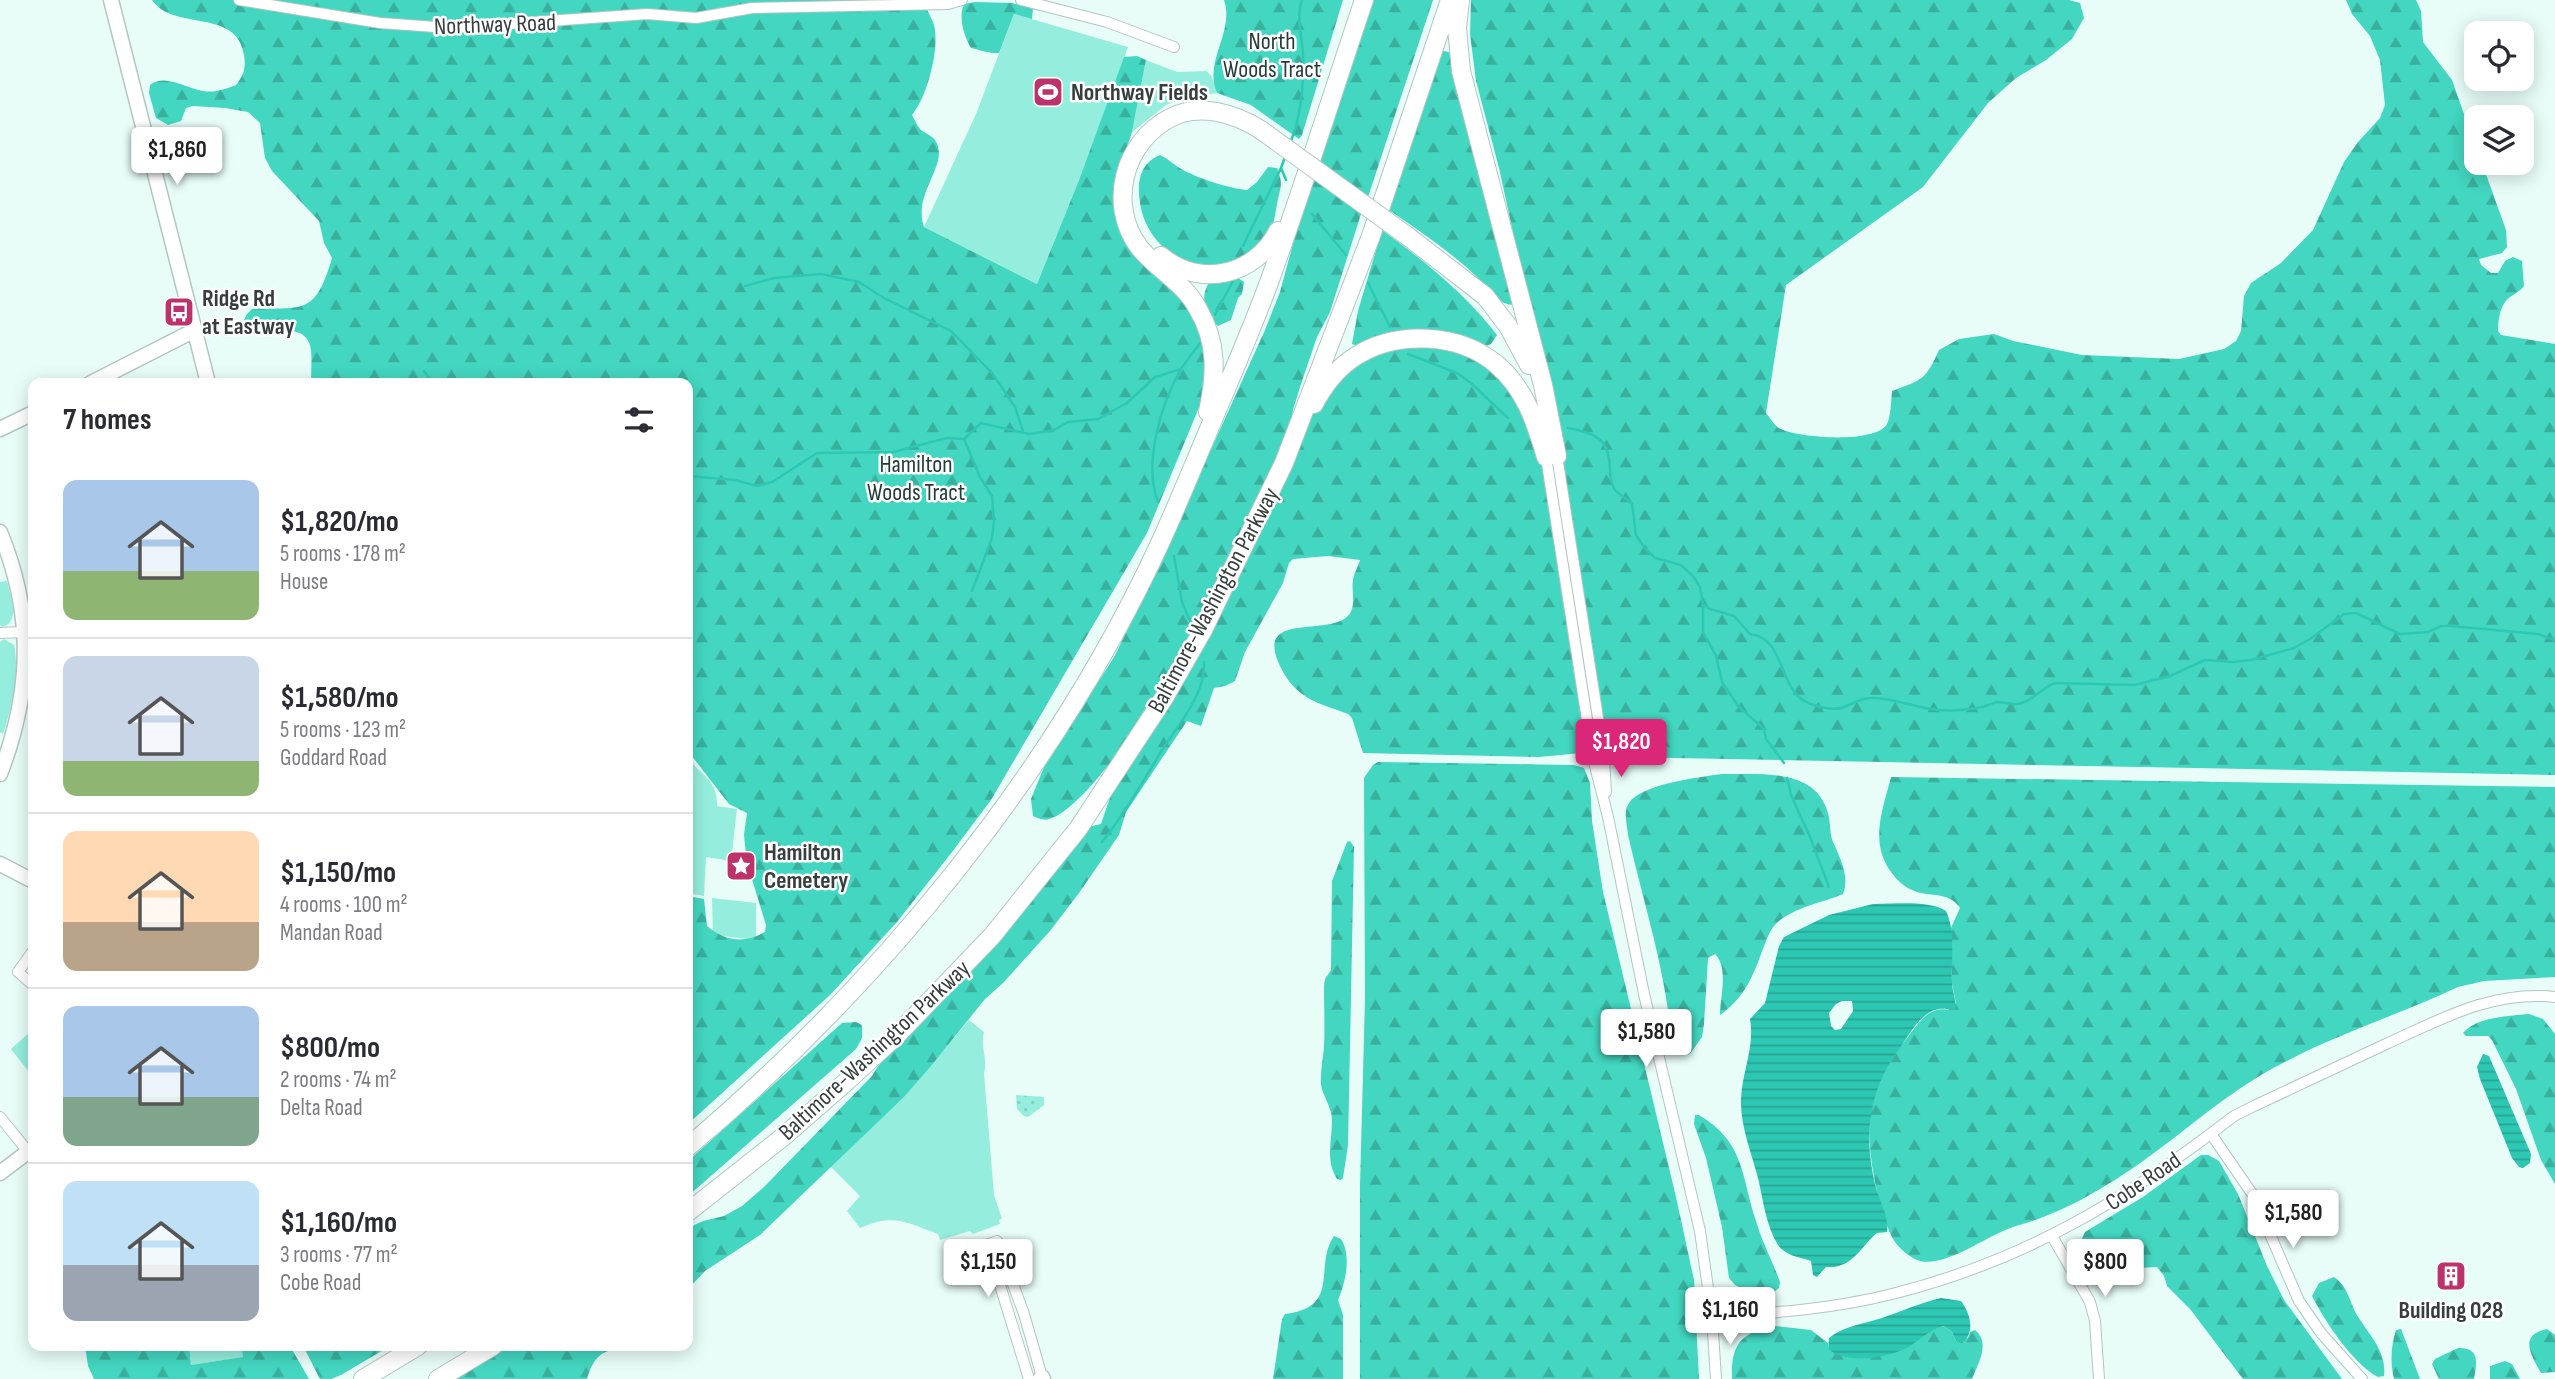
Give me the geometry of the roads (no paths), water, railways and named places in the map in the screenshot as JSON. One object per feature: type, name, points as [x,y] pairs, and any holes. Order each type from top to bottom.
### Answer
[{"type":"highway","points":[[693,1142],[806,1039],[854,989],[942,888],[1041,752],[1097,661],[1161,542],[1270,278],[1364,0]]},
{"type":"highway","name":"Baltimore-Washington Parkway","points":[[693,1208],[783,1137],[896,1036],[992,936],[1078,829],[1164,698],[1203,630],[1284,463],[1371,236],[1450,0]]},
{"type":"highway","points":[[1460,0],[1457,28],[1461,71],[1543,386],[1551,456]]},
{"type":"highway","points":[[1204,440],[1215,368],[1210,336],[1189,294],[1148,257],[1133,237],[1124,210],[1124,181],[1138,146],[1157,126],[1186,111],[1232,115],[1261,130],[1460,276],[1501,332],[1523,371],[1541,417],[1551,456]]},
{"type":"highway","points":[[1217,113],[1188,119],[1163,132],[1146,149],[1135,169],[1132,195],[1135,219],[1147,242],[1165,260],[1200,273],[1226,273],[1249,264],[1272,245],[1302,184]]},
{"type":"highway","points":[[1284,463],[1315,402],[1334,375],[1367,350],[1418,338],[1462,345],[1497,364],[1527,403],[1551,456]]},
{"type":"highway","points":[[363,1379],[410,1351]]},
{"type":"highway","points":[[438,1379],[485,1351]]},
{"type":"street","points":[[111,0],[207,378]]},
{"type":"street","name":"Northway Road","points":[[239,0],[380,23],[450,28],[647,15],[696,18],[752,8],[948,4],[962,0]]},
{"type":"street","points":[[1021,0],[1107,22],[1174,47]]},
{"type":"street","points":[[101,378],[195,330]]},
{"type":"street","points":[[0,429],[28,415]]},
{"type":"street","points":[[1551,456],[1593,758],[1608,817],[1625,912],[1693,1200],[1712,1317],[1716,1379]]},
{"type":"street","points":[[0,532],[15,570],[25,632],[25,672],[18,719],[0,774]]},
{"type":"street","points":[[0,633],[25,632]]},
{"type":"street","points":[[0,864],[28,878]]},
{"type":"street","points":[[28,958],[18,972],[28,981]]},
{"type":"street","name":"Cobe Road","points":[[1712,1317],[1808,1309],[1891,1294],[1978,1268],[2052,1236],[2122,1197],[2234,1116],[2254,1106],[2462,1009],[2509,996],[2555,997]]},
{"type":"street","points":[[0,1117],[28,1149]]},
{"type":"street","points":[[2211,1134],[2253,1195],[2299,1301],[2321,1333],[2362,1379]]},
{"type":"street","points":[[0,1172],[28,1154]]},
{"type":"street","points":[[2052,1236],[2090,1302],[2095,1319],[2099,1379]]},
{"type":"street","points":[[998,1241],[1012,1278],[1038,1379],[984,1246],[998,1241]]},
{"type":"waterway","points":[[1291,141],[1302,88],[1303,55],[1299,20],[1302,0]]},
{"type":"waterway","points":[[1285,157],[1281,168],[1286,180]]},
{"type":"waterway","points":[[1243,246],[1281,168]]},
{"type":"waterway","points":[[1312,214],[1346,255]]},
{"type":"waterway","points":[[745,286],[774,278],[821,274],[859,282],[884,298],[951,331],[992,373],[1015,407],[1023,431]]},
{"type":"waterway","points":[[1215,315],[1233,281]]},
{"type":"waterway","points":[[1368,283],[1390,327]]},
{"type":"waterway","points":[[1158,502],[1152,470],[1156,434],[1174,383],[1201,342]]},
{"type":"waterway","points":[[1408,354],[1457,373],[1508,418]]},
{"type":"waterway","points":[[693,476],[735,480],[757,486],[772,482],[817,453],[893,452],[947,438],[964,439],[981,423],[1029,434],[1054,430],[1068,422],[1098,419],[1127,403],[1155,377],[1181,369]]},
{"type":"waterway","points":[[424,371],[429,378]]},
{"type":"waterway","points":[[1568,428],[1593,435],[1607,450],[1613,485],[1615,490],[1632,504],[1636,535],[1644,547],[1655,558],[1681,565],[1693,576],[1700,587],[1703,632],[1716,656],[1722,682],[1738,706],[1764,729],[1766,739],[1784,763]]},
{"type":"waterway","points":[[964,439],[980,477],[992,496],[994,522],[992,538],[972,591]]},
{"type":"waterway","points":[[1174,556],[1182,602],[1191,623]]},
{"type":"waterway","points":[[1703,604],[1710,609],[1734,616],[1750,634],[1768,643],[1800,698],[1831,709],[1871,698],[1889,699],[1930,709],[1960,710],[1997,702],[2023,703],[2055,683],[2135,685],[2170,676],[2205,660],[2251,660],[2294,648],[2344,614],[2356,613],[2400,634],[2428,632],[2441,626],[2451,626],[2538,634],[2555,640]]},
{"type":"waterway","points":[[1102,842],[1190,709],[1201,686],[1204,662]]},
{"type":"waterway","points":[[1787,778],[1791,795],[1829,887]]},
{"type":"place","name":"Northway Fields","points":[[1048,92]]},
{"type":"place","name":"Ridge Rd at Eastway","points":[[179,312]]},
{"type":"place","name":"Hamilton Cemetery","points":[[741,866]]},
{"type":"place","name":"Building 028","points":[[2451,1276]]},
{"type":"park label","name":"North Woods Tract","points":[[1272,55]]},
{"type":"park label","name":"Hamilton Woods Tract","points":[[916,478]]}]
